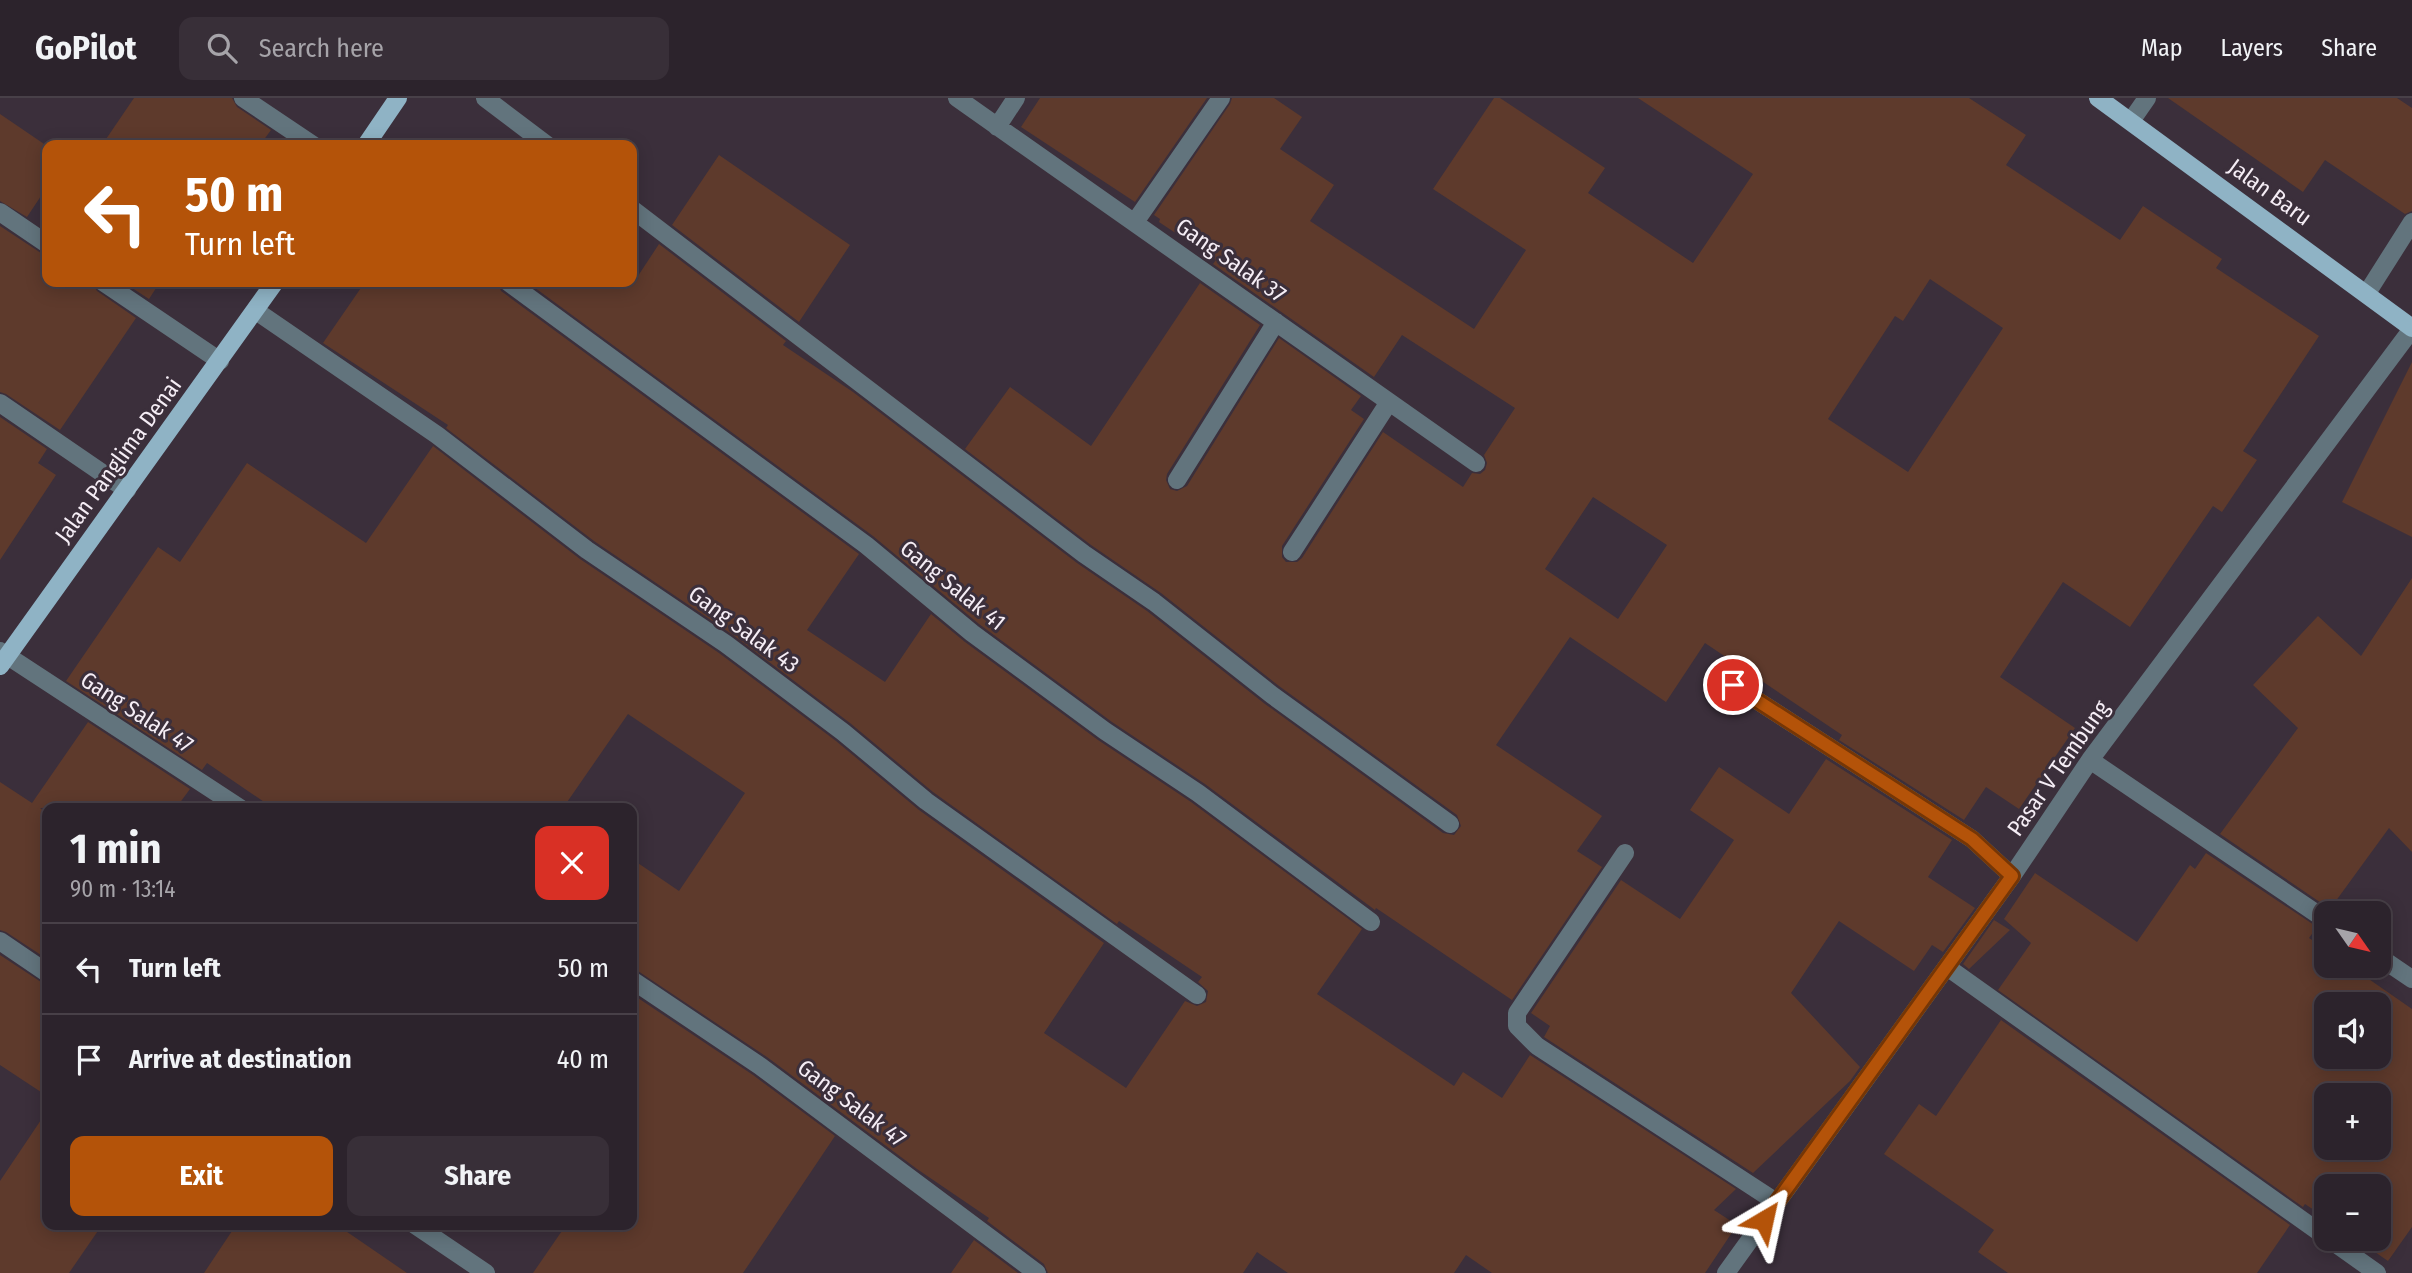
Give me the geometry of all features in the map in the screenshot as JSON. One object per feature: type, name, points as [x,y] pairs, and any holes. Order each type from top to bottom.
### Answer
[{"type":"main road","points":[[369,140],[398,98]]},
{"type":"main road","name":"Jalan Baru","points":[[2098,98],[2367,293],[2412,329]]},
{"type":"main road","name":"Jalan Panglima Denai","points":[[2,658],[127,490],[272,287]]},
{"type":"street","points":[[243,98],[306,140]]},
{"type":"street","points":[[485,98],[540,140]]},
{"type":"street","name":"Gang Salak 37","points":[[957,98],[1476,463]]},
{"type":"street","points":[[998,127],[1016,98]]},
{"type":"street","points":[[1135,222],[1221,98]]},
{"type":"street","points":[[2131,121],[2147,98]]},
{"type":"street","points":[[0,212],[42,241]]},
{"type":"street","points":[[637,213],[1084,554],[1154,602],[1272,695],[1450,824]]},
{"type":"street","points":[[2367,293],[2412,222]]},
{"type":"street","points":[[110,287],[220,361]]},
{"type":"street","name":"Gang Salak 41","points":[[515,287],[866,545],[972,633],[1105,731],[1198,793],[1371,922]]},
{"type":"street","name":"Gang Salak 43","points":[[256,311],[437,435],[587,550],[726,645],[843,732],[926,801],[1197,995]]},
{"type":"street","points":[[1177,480],[1276,322]]},
{"type":"street","name":"Pasar V Tembung","points":[[1726,1273],[2012,876],[2090,760],[2412,329]]},
{"type":"street","points":[[1292,552],[1389,402]]},
{"type":"street","points":[[0,403],[127,490]]},
{"type":"street","name":"Gang Salak 47","points":[[2,658],[232,803]]},
{"type":"street","points":[[1733,685],[1972,839],[2012,876]]},
{"type":"street","points":[[2090,760],[2314,912]]},
{"type":"street","points":[[1625,853],[1517,1013],[1517,1026],[1537,1046],[1776,1202]]},
{"type":"street","points":[[0,941],[42,970]]},
{"type":"street","points":[[2391,965],[2412,979]]},
{"type":"street","points":[[1947,967],[2314,1229]]},
{"type":"street","name":"Gang Salak 47","points":[[637,983],[760,1066],[1037,1273]]},
{"type":"street","points":[[422,1230],[486,1273]]},
{"type":"street","points":[[2346,1251],[2377,1273]]},
{"type":"building","points":[[134,98],[232,98],[237,107],[271,130],[264,140],[105,140]]},
{"type":"building","points":[[1040,98],[1207,98],[1135,202],[1021,127]]},
{"type":"building","points":[[1232,98],[1274,98],[1302,117],[1280,149],[1334,185],[1310,221],[1474,329],[1526,250],[1433,189],[1494,98],[1500,98],[1605,168],[1588,193],[1693,263],[1753,174],[1638,98],[1969,98],[2026,135],[2006,165],[2120,240],[2143,206],[2222,259],[2216,268],[2319,336],[2243,451],[2257,460],[2222,512],[2213,506],[2130,627],[2063,582],[2000,677],[2075,728],[2019,809],[1986,787],[1964,820],[1839,740],[1842,735],[1705,643],[1666,702],[1570,637],[1496,745],[1602,816],[1577,851],[1602,867],[1512,1000],[1376,908],[1375,910],[1205,784],[1112,722],[979,624],[873,536],[534,287],[637,287],[637,277],[659,244],[786,341],[783,345],[853,392],[1077,563],[1147,611],[1265,704],[1443,833],[1454,835],[1461,826],[1457,815],[1279,686],[1161,593],[1091,545],[965,449],[1010,387],[1091,446],[1200,283],[1260,325],[1167,474],[1166,480],[1170,489],[1177,491],[1187,486],[1279,338],[1361,396],[1351,410],[1364,419],[1282,546],[1282,557],[1286,562],[1297,562],[1302,558],[1383,432],[1463,487],[1472,473],[1480,474],[1485,470],[1487,463],[1484,455],[1515,408],[1402,335],[1374,377],[1213,264],[1216,260],[1159,222],[1160,219],[1154,215]],"holes":[[[1930,279],[2003,328],[1908,472],[1828,419],[1895,316],[1903,321]],[[1593,497],[1667,545],[1618,619],[1545,569]]]},
{"type":"building","points":[[2168,98],[2397,98],[2412,108],[2412,211],[2405,214],[2325,160],[2303,192]]},
{"type":"building","points":[[0,114],[42,143],[42,194],[27,217],[0,201]]},
{"type":"building","points":[[719,155],[850,245],[799,322],[672,225]]},
{"type":"building","points":[[0,226],[42,254],[42,287],[95,287],[136,318],[60,430],[0,392]]},
{"type":"building","points":[[131,287],[157,287],[149,299]]},
{"type":"building","points":[[362,287],[499,287],[501,291],[859,554],[807,630],[885,682],[931,614],[1098,740],[1191,802],[1362,929],[1317,994],[1454,1086],[1463,1072],[1502,1098],[1530,1055],[1736,1189],[1714,1210],[1737,1225],[1705,1273],[1492,1273],[1466,1255],[1454,1273],[1288,1273],[1257,1252],[1243,1273],[1048,1273],[1044,1264],[987,1221],[989,1218],[917,1169],[767,1057],[637,971],[637,862],[679,891],[745,793],[628,714],[566,803],[266,803],[207,763],[202,770],[66,681],[158,547],[180,562],[247,463],[366,543],[433,446],[580,559],[719,653],[836,741],[919,810],[1104,943],[1044,1033],[1126,1088],[1185,1001],[1197,1006],[1206,1002],[1208,991],[1198,982],[1202,977],[1119,921],[1117,924],[933,792],[850,723],[733,635],[594,541],[446,428],[448,425],[323,343]]},
{"type":"building","points":[[2412,362],[2412,537],[2342,502]]},
{"type":"building","points":[[0,417],[47,449],[38,463],[56,475],[0,560]]},
{"type":"building","points":[[2412,578],[2412,852],[2389,828],[2336,901],[2318,901],[2220,834],[2298,728],[2253,685],[2318,616],[2361,656]]},
{"type":"building","points":[[88,722],[190,789],[180,803],[42,803],[42,956],[0,930],[0,782],[32,803]]},
{"type":"building","points":[[1826,759],[1952,840],[1928,877],[1975,908],[1943,952],[1932,945],[1914,971],[1839,921],[1791,993],[1860,1067],[1850,1081],[1753,1173],[1544,1037],[1550,1026],[1531,1013],[1621,880],[1680,919],[1734,840],[1690,810],[1719,767],[1789,814]]},
{"type":"building","points":[[2206,853],[2314,925],[2314,931],[2309,938],[2314,941],[2314,978],[2367,978],[2387,992],[2314,992],[2314,1069],[2391,1069],[2391,994],[2412,1009],[2412,1227],[2388,1261],[2373,1251],[2391,1251],[2391,1174],[2314,1174],[2314,1210],[2305,1204],[2303,1207],[1998,990],[2031,943],[2004,919],[2035,873],[2137,942],[2190,865],[2195,869]]},
{"type":"building","points":[[1994,920],[2010,930],[1969,969],[1963,964]]},
{"type":"building","points":[[0,955],[42,982],[42,1093],[0,1065]]},
{"type":"building","points":[[637,997],[753,1075],[835,1136],[743,1273],[533,1273],[563,1230],[637,1230]]},
{"type":"building","points":[[2001,1020],[2290,1225],[2257,1273],[2008,1273],[1978,1252],[1994,1230],[1884,1154],[1919,1104],[1936,1116]]},
{"type":"building","points":[[42,1118],[42,1230],[99,1230],[69,1273],[0,1273],[0,1181]]},
{"type":"building","points":[[233,1230],[344,1230],[407,1273],[204,1273]]},
{"type":"building","points":[[974,1240],[1018,1273],[951,1273]]},
{"type":"route","points":[[1733,685],[1972,839],[2012,876],[1764,1220]]}]
